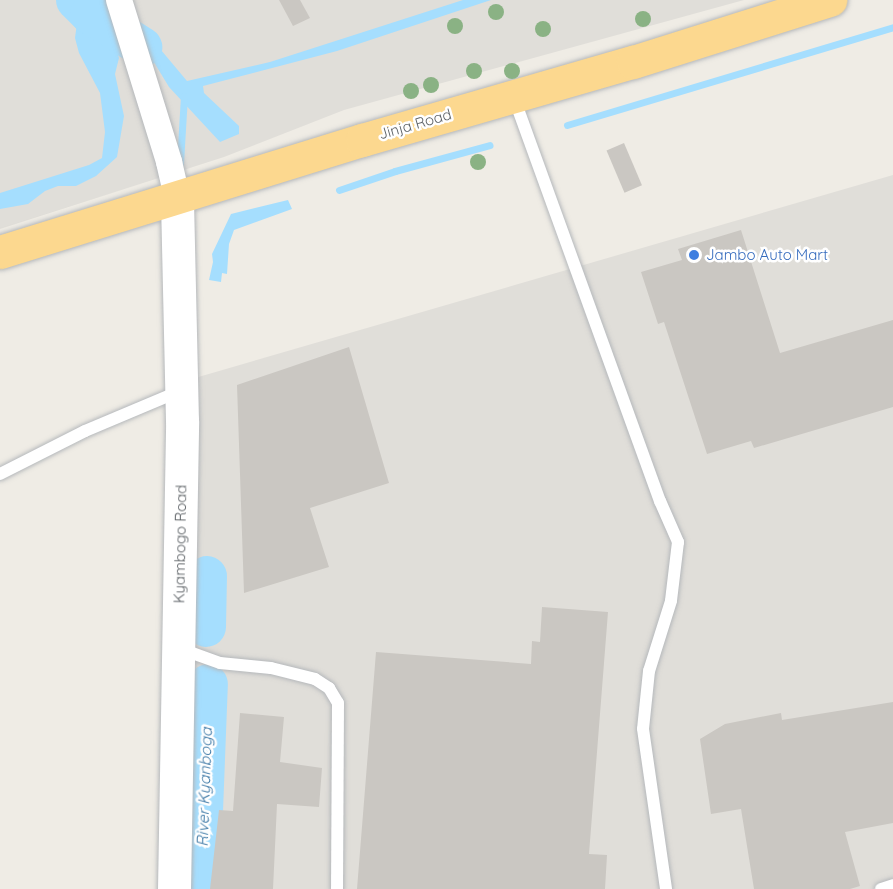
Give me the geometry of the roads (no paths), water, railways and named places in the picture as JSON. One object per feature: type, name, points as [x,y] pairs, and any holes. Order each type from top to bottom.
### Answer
[{"type":"highway","name":"Jinja Road","points":[[0,252],[400,128],[513,97],[830,0]]},
{"type":"street","points":[[121,9],[169,162],[177,198]]},
{"type":"street","name":"Kyambogo Road","points":[[174,889],[181,391],[177,198]]},
{"type":"lane","points":[[513,97],[660,501],[678,542],[671,601],[649,671],[644,729],[666,889]]},
{"type":"lane","points":[[0,474],[85,431],[181,391]]},
{"type":"lane","points":[[178,647],[197,657],[220,663],[271,668],[315,679],[329,688],[338,703],[337,889]]},
{"type":"lane","points":[[881,889],[893,885]]},
{"type":"water","points":[[67,0],[90,0],[104,16],[119,58],[115,74],[124,116],[117,157],[96,176],[76,186],[58,186],[45,191],[28,204],[0,209],[0,193],[89,165],[102,158],[105,132],[100,93],[79,53],[75,38],[77,23]]},
{"type":"water","points":[[463,0],[491,0],[337,51],[203,86],[204,93],[239,126],[239,134],[220,142],[169,87],[152,59],[144,54],[141,38],[161,50],[187,81],[270,62]]},
{"type":"water","points":[[288,200],[292,209],[234,230],[229,244],[227,274],[222,273],[221,282],[209,280],[213,262],[212,254],[231,214]]},
{"type":"waterway","points":[[76,0],[90,14],[142,47]]},
{"type":"waterway","points":[[567,125],[893,27]]},
{"type":"waterway","points":[[180,163],[184,96]]},
{"type":"waterway","points":[[339,190],[395,171],[490,145]]},
{"type":"waterway","name":"River Kyanboga","points":[[206,627],[207,576]]},
{"type":"waterway","name":"River Kyanboga","points":[[200,889],[208,684]]},
{"type":"place","name":"Jambo Auto Mart","points":[[694,255]]}]
